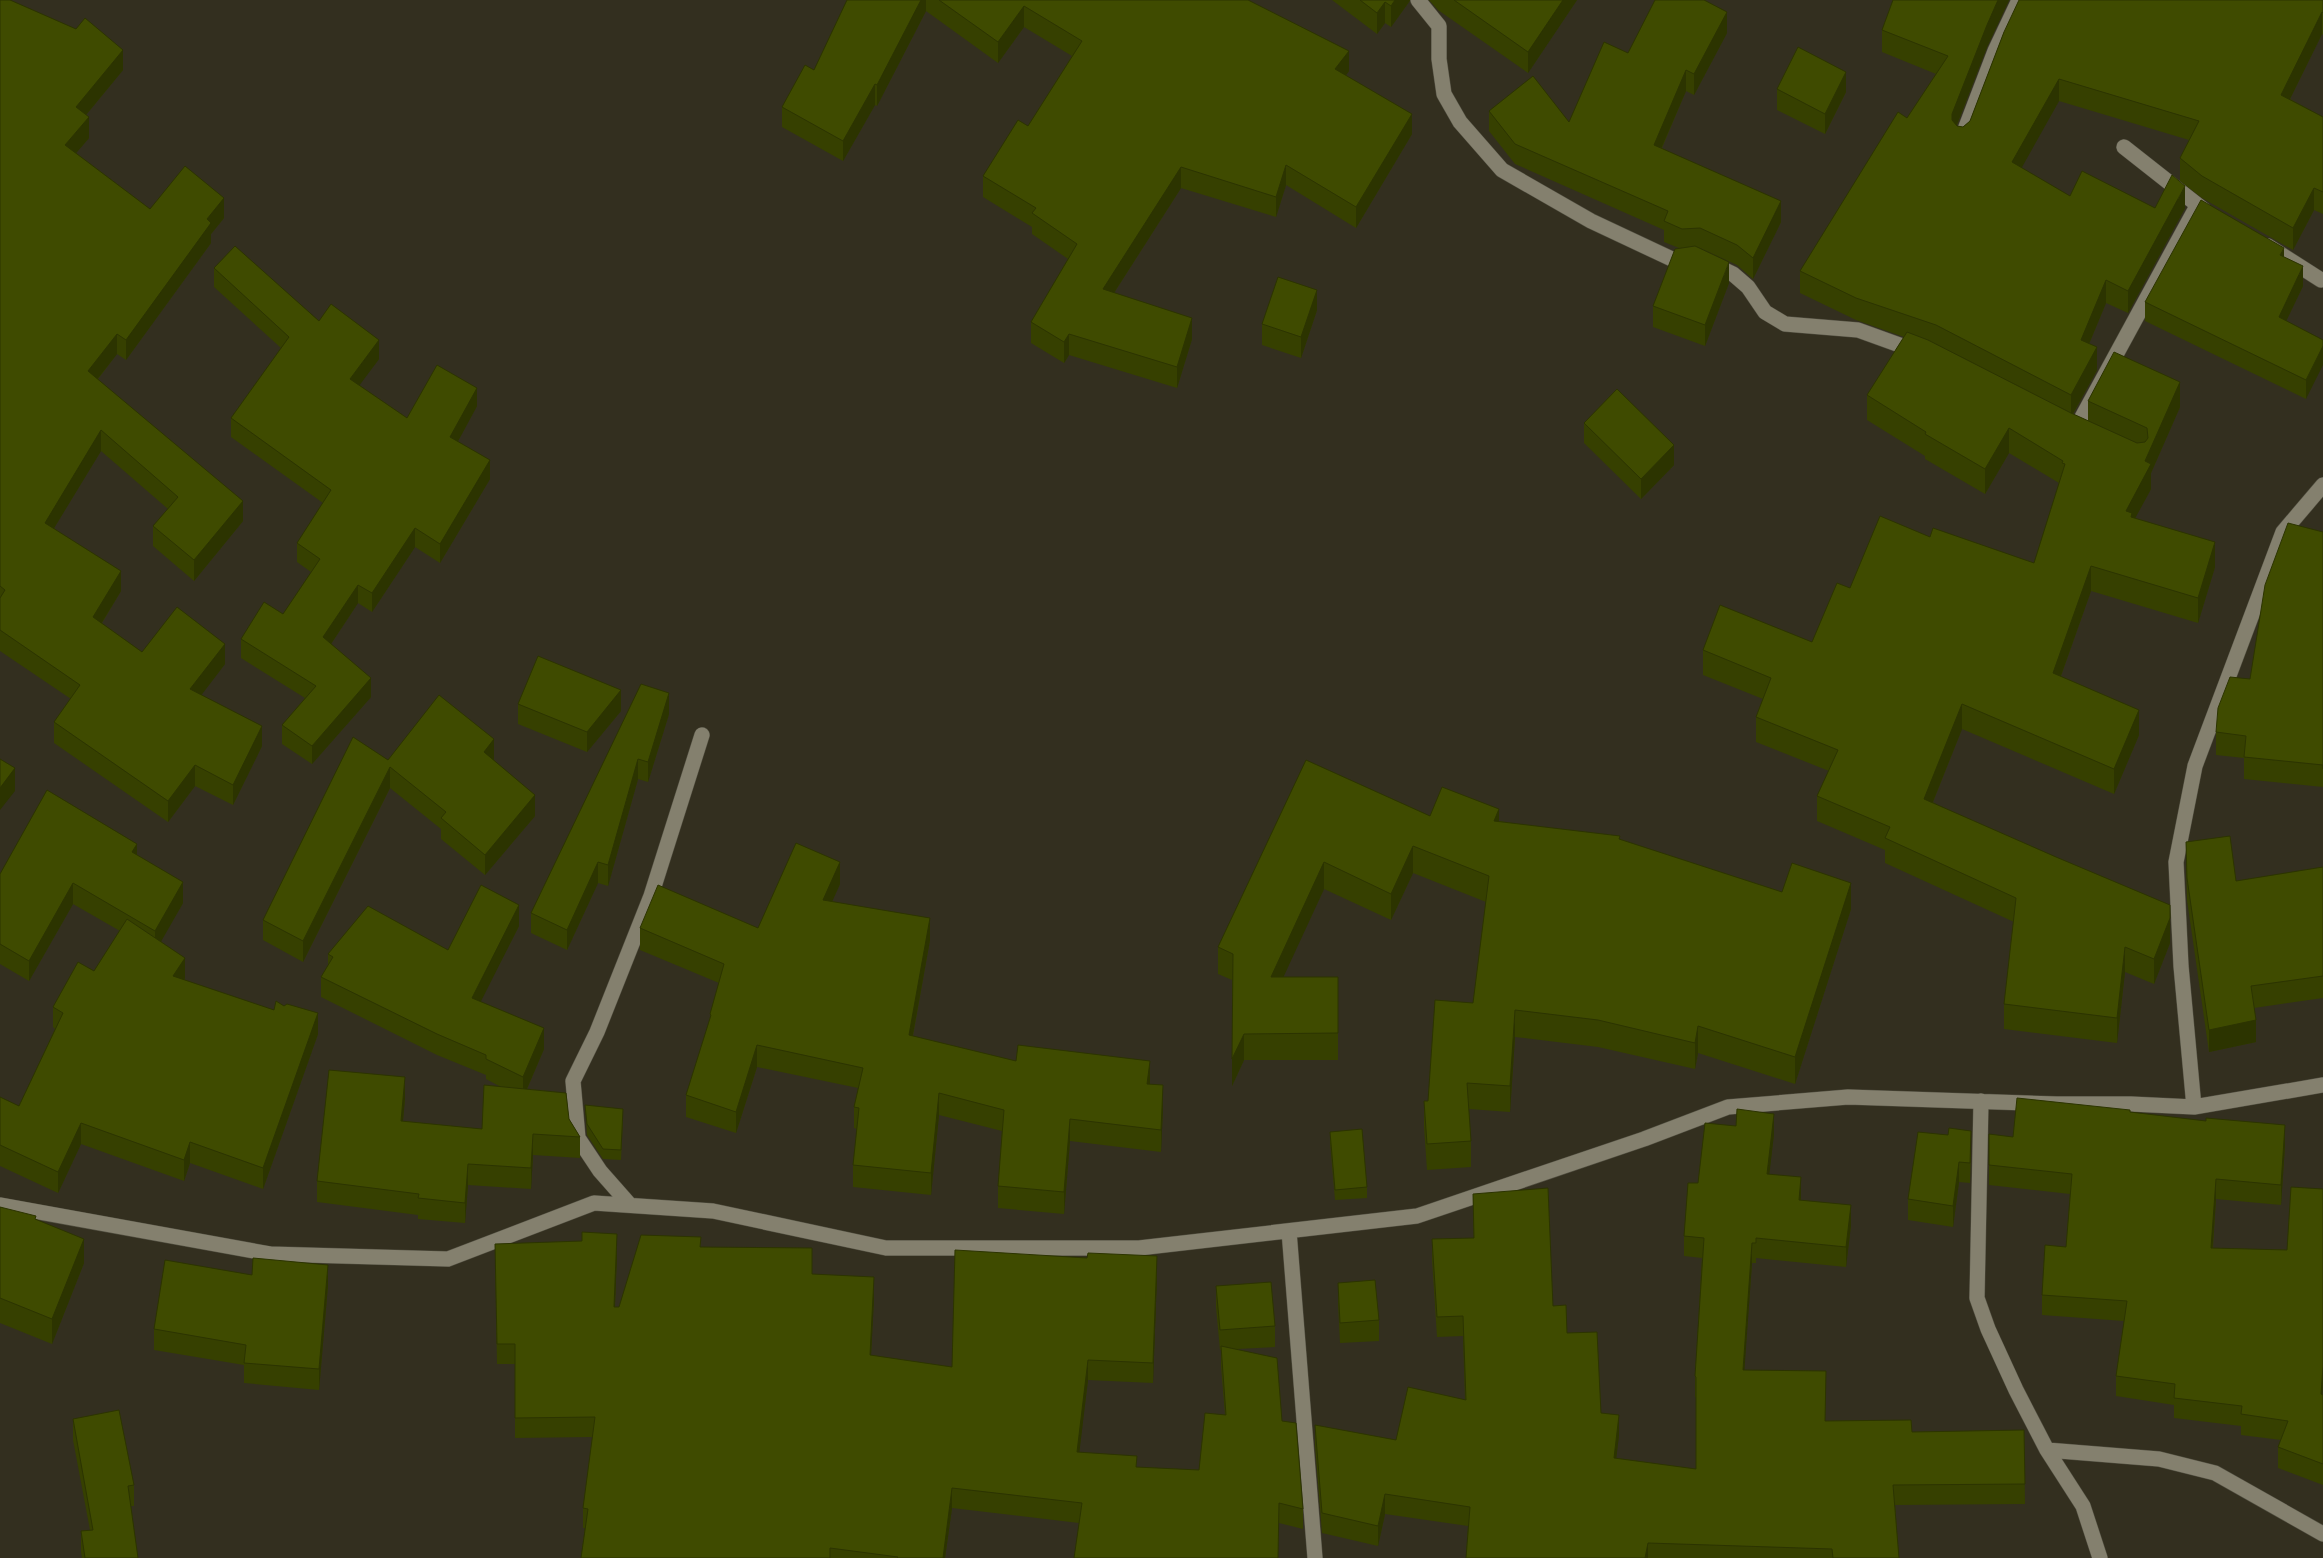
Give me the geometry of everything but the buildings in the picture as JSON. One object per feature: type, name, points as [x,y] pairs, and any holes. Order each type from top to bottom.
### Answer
[{"type":"street","points":[[1418,0],[1439,26],[1444,94],[1460,122],[1502,170],[1591,221],[1674,260],[1696,257],[1733,274],[1748,287],[1765,312],[1785,324],[1858,330],[1932,356]]},
{"type":"street","points":[[1961,140],[1995,51],[2019,0]]},
{"type":"street","points":[[2124,147],[2197,206],[2221,220]]},
{"type":"street","points":[[2075,430],[2197,206]]},
{"type":"street","points":[[2252,238],[2322,280]]},
{"type":"street","points":[[2058,421],[2091,437]]},
{"type":"street","points":[[2194,1107],[2181,966],[2176,862],[2193,776],[2283,532],[2323,485]]},
{"type":"street","points":[[630,1205],[600,1171],[578,1138],[573,1081],[597,1032],[651,896],[702,735]]},
{"type":"street","points":[[0,1205],[270,1254],[448,1259],[594,1203],[713,1211],[886,1248],[1139,1248],[1417,1216],[1644,1139],[1728,1107],[1848,1097],[2194,1107],[2322,1088]]},
{"type":"street","points":[[1988,1101],[1977,1298],[1988,1329],[2047,1450],[2083,1506],[2100,1558]]},
{"type":"street","points":[[1290,1231],[1315,1558]]},
{"type":"street","points":[[2047,1450],[2159,1460],[2215,1474],[2323,1534]]}]
